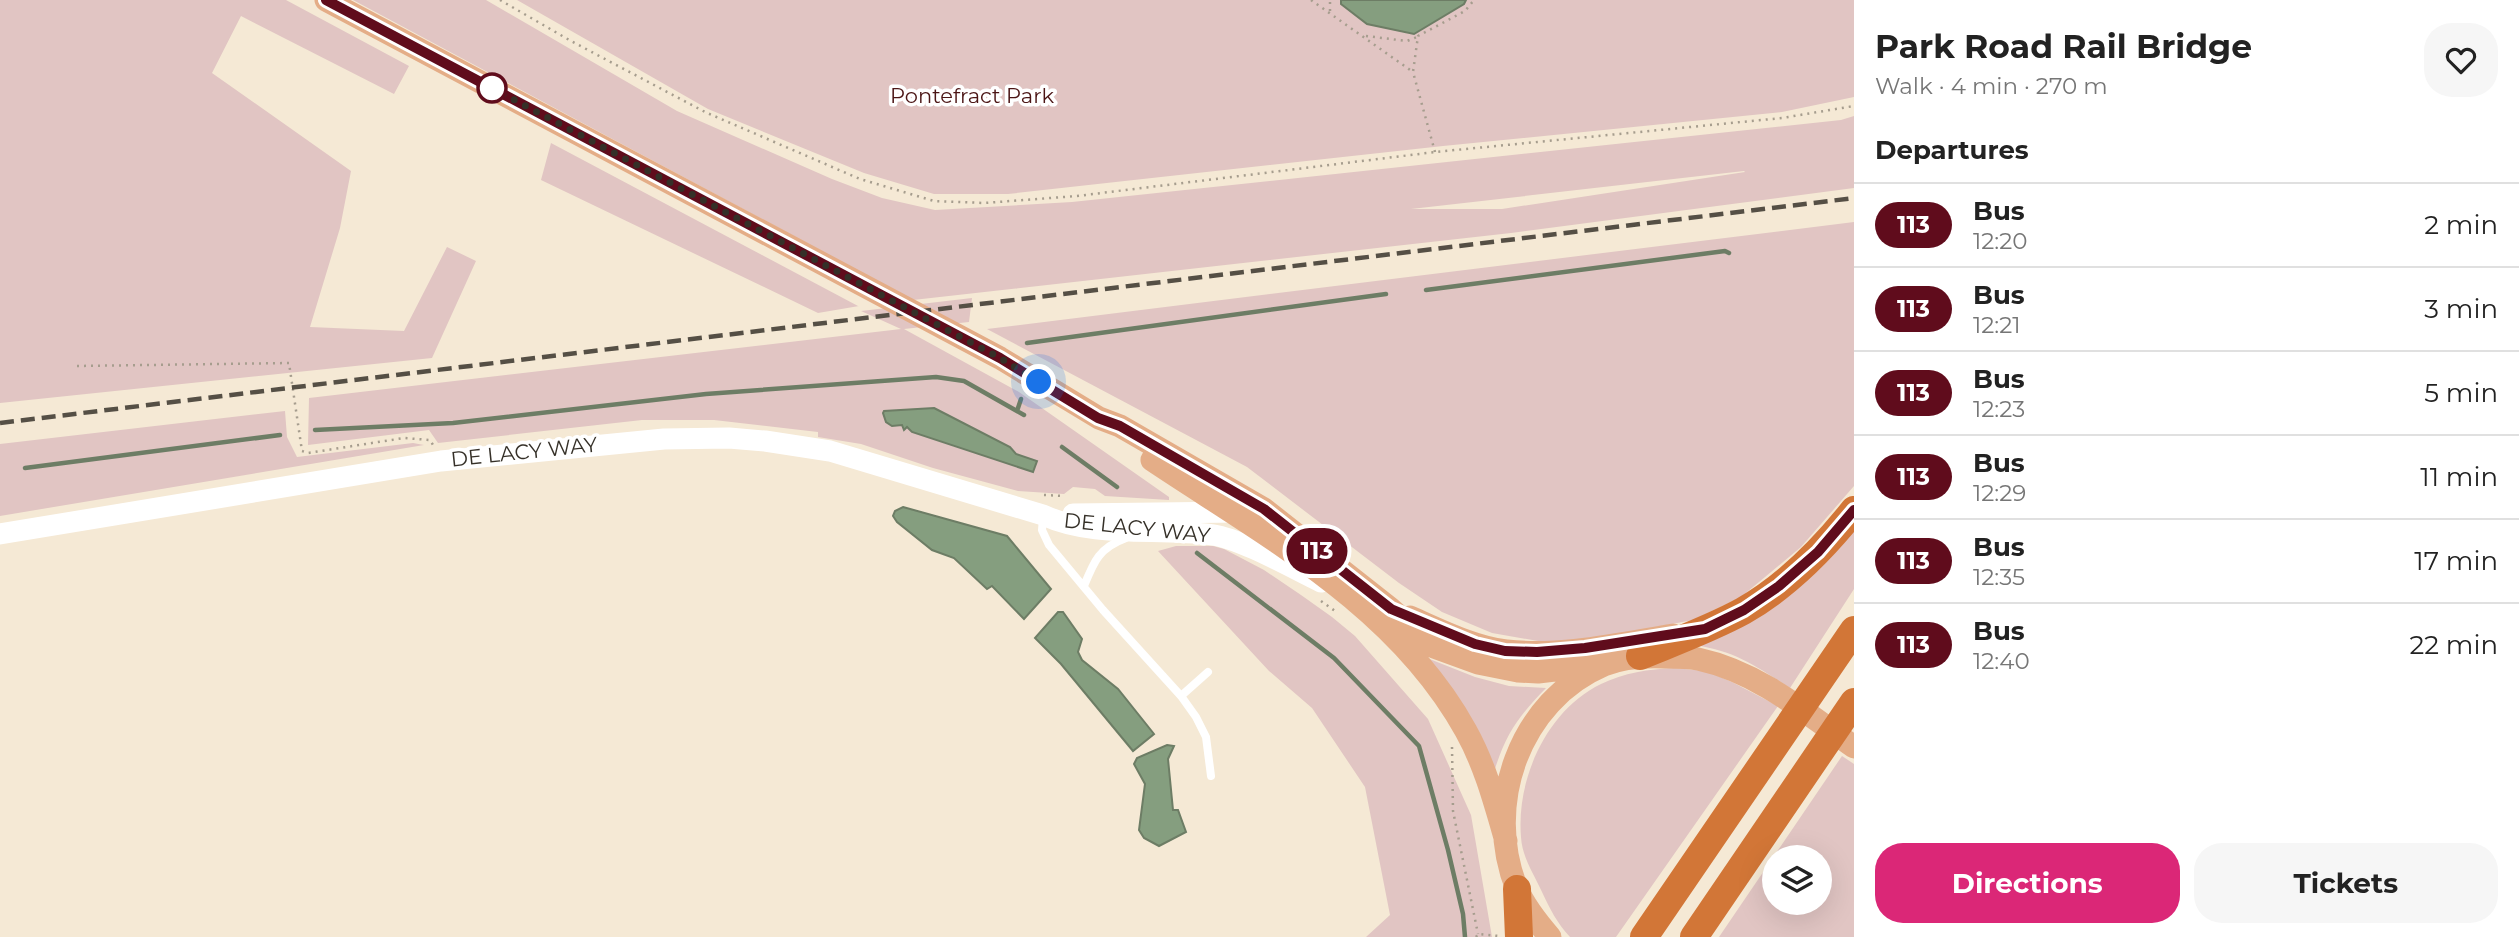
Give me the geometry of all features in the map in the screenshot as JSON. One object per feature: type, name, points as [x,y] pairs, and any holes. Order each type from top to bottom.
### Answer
[{"type":"highway","points":[[1640,656],[1744,610],[1779,586],[1818,552],[1854,510]]},
{"type":"highway","points":[[1647,934],[1854,630]]},
{"type":"highway","points":[[1694,937],[1854,702]]},
{"type":"highway","points":[[1517,888],[1519,937]]},
{"type":"main road","points":[[326,0],[1000,358],[1098,418],[1120,426],[1264,509],[1381,611],[1434,647],[1478,663],[1538,672],[1605,664],[1640,656],[1696,658],[1736,670],[1770,688],[1854,747]]},
{"type":"main road","points":[[1098,418],[1112,433],[1311,566],[1341,603],[1381,611],[1475,644],[1505,651],[1537,652],[1585,648],[1705,629]]},
{"type":"main road","points":[[1381,611],[1465,729],[1485,773],[1517,888],[1550,937]]},
{"type":"main road","points":[[1506,841],[1507,792],[1517,751],[1532,724],[1552,700],[1575,681],[1605,664]]},
{"type":"street","name":"DE LACY WAY","points":[[0,534],[441,460],[664,439],[729,438],[830,451],[1043,505],[1231,513],[1264,509]]},
{"type":"street","name":"DE LACY WAY","points":[[1043,505],[1065,525],[1214,535],[1245,546],[1341,603]]},
{"type":"lane","points":[[1043,505],[1044,538],[1181,696],[1196,717],[1206,737],[1211,776]]},
{"type":"lane","points":[[1084,586],[1094,559],[1112,543],[1149,532]]},
{"type":"lane","points":[[1181,696],[1208,672]]},
{"type":"path","points":[[500,0],[705,113],[860,179],[934,201],[984,203],[1077,195],[1435,152],[1783,118],[1854,106]]},
{"type":"path","points":[[1311,0],[1413,72]]},
{"type":"path","points":[[1330,0],[1330,12]]},
{"type":"path","points":[[1363,35],[1406,41],[1465,12],[1474,0]]},
{"type":"path","points":[[1418,36],[1413,72],[1435,152]]},
{"type":"path","points":[[77,366],[289,363],[302,451],[308,453],[404,438],[421,438],[430,440],[441,460]]},
{"type":"path","points":[[1043,505],[1071,497]]},
{"type":"path","points":[[1318,599],[1341,603]]},
{"type":"path","points":[[1452,736],[1454,811],[1477,935],[1507,937]]},
{"type":"green space","points":[[0,0],[286,0],[409,66],[394,94],[241,16],[212,73],[351,171],[340,228],[310,327],[404,331],[447,247],[476,261],[432,358],[0,403]]},
{"type":"green space","points":[[353,0],[486,0],[677,111],[832,179],[882,198],[935,210],[1072,202],[1841,120],[1854,116],[1854,188],[1511,233],[913,300]],"holes":[[[1745,172],[1502,209],[1411,209]]]},
{"type":"green space","name":"Pontefract Park","points":[[517,0],[1854,0],[1854,97],[1782,112],[1008,194],[934,194],[864,173],[708,109]]},
{"type":"green space","points":[[551,143],[859,306],[818,313],[541,180]]},
{"type":"green space","points":[[1854,222],[1854,486],[1801,547],[1741,597],[1693,620],[1561,645],[1492,633],[1442,612],[1399,583],[1247,467],[987,329]]},
{"type":"green space","points":[[972,298],[969,322],[904,329],[1019,392],[1169,497],[1169,500],[1105,496],[1095,489],[1073,487],[1064,494],[1018,491],[933,468],[861,444],[818,437],[818,432],[714,420],[642,420],[438,443],[429,430],[308,445],[309,398],[901,329],[861,311]],"holes":[[[934,408],[1010,447],[1016,454],[1036,461],[1033,471],[912,432],[899,424]]]},
{"type":"green space","points":[[285,411],[287,437],[297,457],[413,443],[424,445],[0,516],[0,444]]},
{"type":"green space","points":[[1854,519],[1854,589],[1790,688],[1742,659],[1717,650],[1687,644]]},
{"type":"green space","points":[[1176,546],[1213,546],[1224,549],[1264,570],[1301,595],[1355,636],[1428,719],[1471,815],[1492,937],[1366,937],[1390,915],[1365,787],[1312,708],[1269,671],[1158,551]]},
{"type":"green space","points":[[1427,658],[1475,677],[1509,686],[1546,688],[1514,726],[1503,746],[1494,772],[1467,712]]},
{"type":"green space","points":[[1674,668],[1706,671],[1778,706],[1616,937],[1570,937],[1548,904],[1522,844],[1521,815],[1530,770],[1551,729],[1565,711],[1582,696],[1619,677]]},
{"type":"green space","points":[[1842,756],[1854,764],[1854,937],[1719,937],[1762,874],[1762,915],[1832,915],[1832,845],[1782,845]]},
{"type":"shaded area","points":[[1341,0],[1466,0],[1464,4],[1414,34],[1367,24],[1341,4]]},
{"type":"shaded area","points":[[934,408],[1010,447],[1016,454],[1037,461],[1033,472],[912,432],[907,427],[904,430],[902,425],[892,426],[886,422],[883,413]]},
{"type":"shaded area","points":[[903,507],[1007,536],[1051,589],[1024,619],[992,586],[987,589],[954,558],[932,550],[897,522],[893,516],[895,511]]},
{"type":"shaded area","points":[[1058,612],[1063,612],[1082,639],[1078,652],[1082,660],[1118,689],[1154,734],[1133,751],[1061,664],[1035,638]]},
{"type":"shaded area","points":[[1167,745],[1174,746],[1168,759],[1173,810],[1178,810],[1186,832],[1159,846],[1144,838],[1139,830],[1145,784],[1134,764],[1137,758]]},
{"type":"waterway","points":[[1426,290],[1725,251],[1729,253]]},
{"type":"waterway","points":[[1027,343],[1386,294]]},
{"type":"waterway","points":[[315,430],[453,423],[706,394],[936,377],[964,381],[1024,415]]},
{"type":"waterway","points":[[1017,411],[1021,399]]},
{"type":"waterway","points":[[25,468],[280,435]]},
{"type":"waterway","points":[[1062,447],[1117,487]]},
{"type":"waterway","points":[[1197,553],[1334,658],[1419,746],[1448,850],[1463,914],[1465,937]]},
{"type":"railway","points":[[0,423],[1854,198]]},
{"type":"bus line","name":"113","points":[[326,0],[1000,358],[1098,418],[1120,426],[1264,509],[1391,609],[1475,644],[1505,651],[1537,652],[1613,645],[1705,629],[1744,610],[1779,586],[1818,552],[1854,510]]},
{"type":"route","points":[[492,88],[1000,358],[1039,382]]}]
